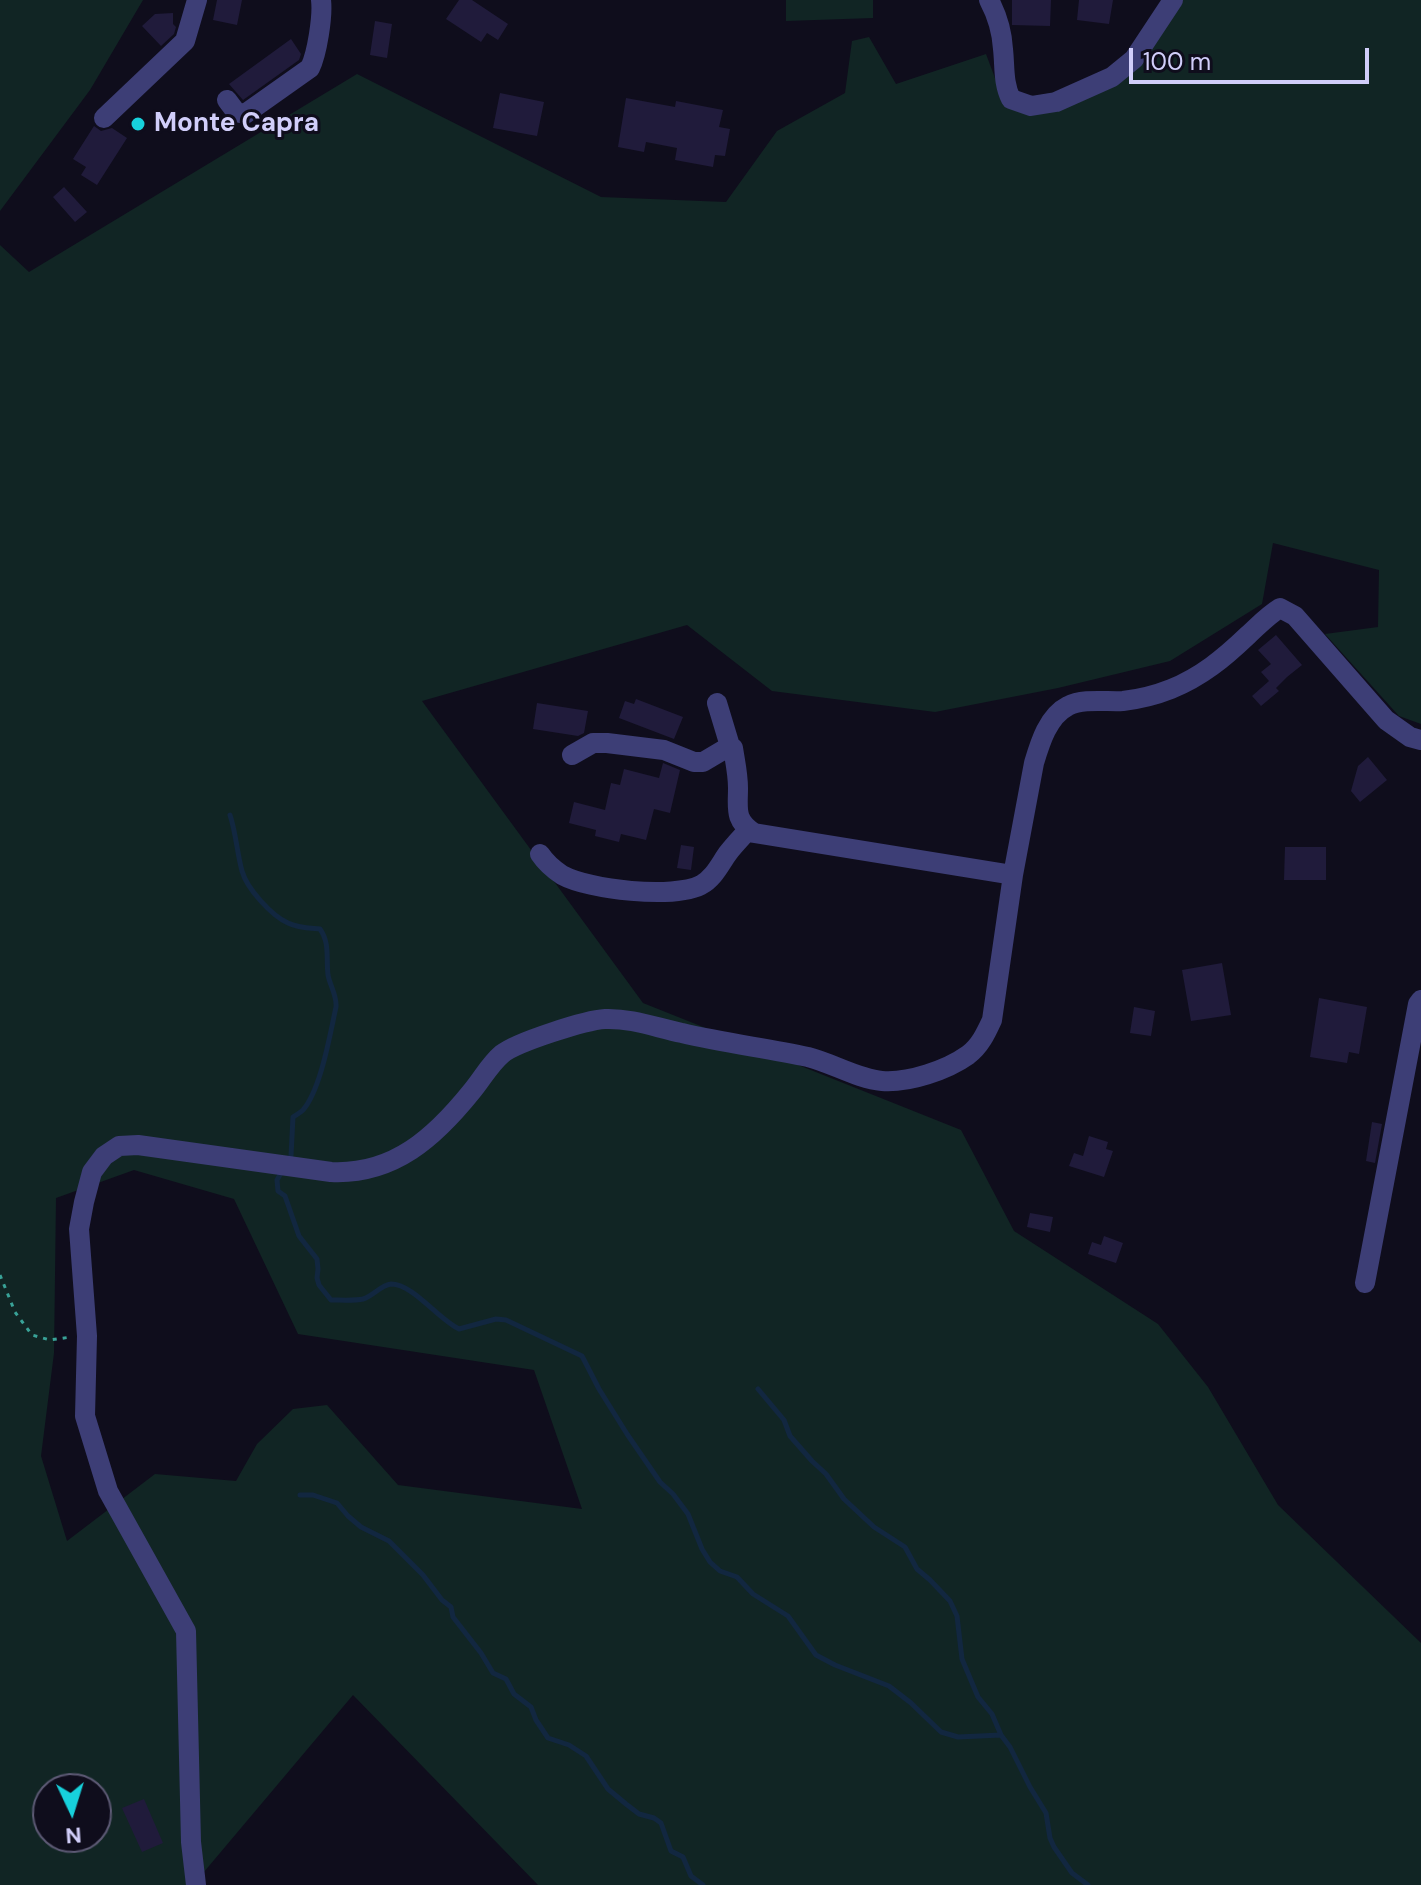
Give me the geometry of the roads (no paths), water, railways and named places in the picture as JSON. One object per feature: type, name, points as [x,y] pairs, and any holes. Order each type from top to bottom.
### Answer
[{"type":"street","points":[[227,100],[236,112],[245,114],[310,68],[315,59],[323,16],[321,0]]},
{"type":"street","points":[[989,0],[1003,45],[1005,86],[1011,99],[1031,106],[1056,102],[1112,77],[1134,59],[1173,0]]},
{"type":"street","points":[[104,118],[185,41],[195,7]]},
{"type":"street","points":[[196,1885],[191,1842],[186,1631],[108,1491],[85,1416],[87,1336],[79,1229],[92,1172],[104,1156],[119,1146],[138,1145],[331,1172],[366,1170],[397,1159],[449,1120],[492,1063],[519,1043],[605,1019],[629,1021],[808,1057],[881,1081],[938,1071],[970,1054],[983,1039],[992,1020],[1013,875],[1037,755],[1047,728],[1068,706],[1152,695],[1197,677],[1280,608],[1295,616],[1386,720],[1410,737],[1421,740]]},
{"type":"street","points":[[717,703],[733,748],[738,790],[736,805],[748,830],[1013,875]]},
{"type":"street","points":[[572,755],[593,743],[607,743],[664,750],[694,762],[703,762],[730,746]]},
{"type":"street","points":[[540,854],[553,868],[574,880],[651,893],[667,892],[699,886],[708,880],[748,830]]},
{"type":"street","points":[[1365,1283],[1421,1000]]},
{"type":"waterway","points":[[230,815],[242,871],[255,894],[288,923],[320,929],[326,945],[328,975],[336,1007],[315,1089],[303,1110],[293,1117],[291,1156]]},
{"type":"waterway","points":[[281,1173],[277,1180],[278,1191],[285,1196],[299,1236],[317,1259],[319,1285],[331,1300],[363,1299],[391,1284],[408,1290],[459,1329],[496,1319],[506,1320],[582,1356],[627,1434],[660,1482],[688,1514],[710,1562],[720,1571],[737,1577],[753,1594],[788,1616],[816,1655],[889,1686],[941,1732],[958,1737],[1001,1735],[1046,1813],[1054,1847],[1072,1873],[1088,1885]]},
{"type":"waterway","points":[[758,1389],[784,1420],[790,1436],[826,1474],[844,1499],[874,1527],[905,1547],[917,1569],[950,1601],[957,1616],[962,1659],[978,1697],[992,1714],[1001,1735]]},
{"type":"waterway","points":[[300,1495],[313,1495],[337,1503],[361,1527],[389,1541],[451,1607],[453,1617],[493,1673],[506,1679],[514,1694],[531,1707],[548,1738],[569,1745],[586,1756],[608,1789],[639,1814],[661,1823],[671,1851],[683,1857],[691,1876],[703,1885]]},
{"type":"place","name":"Monte Capra","points":[[138,124]]}]
